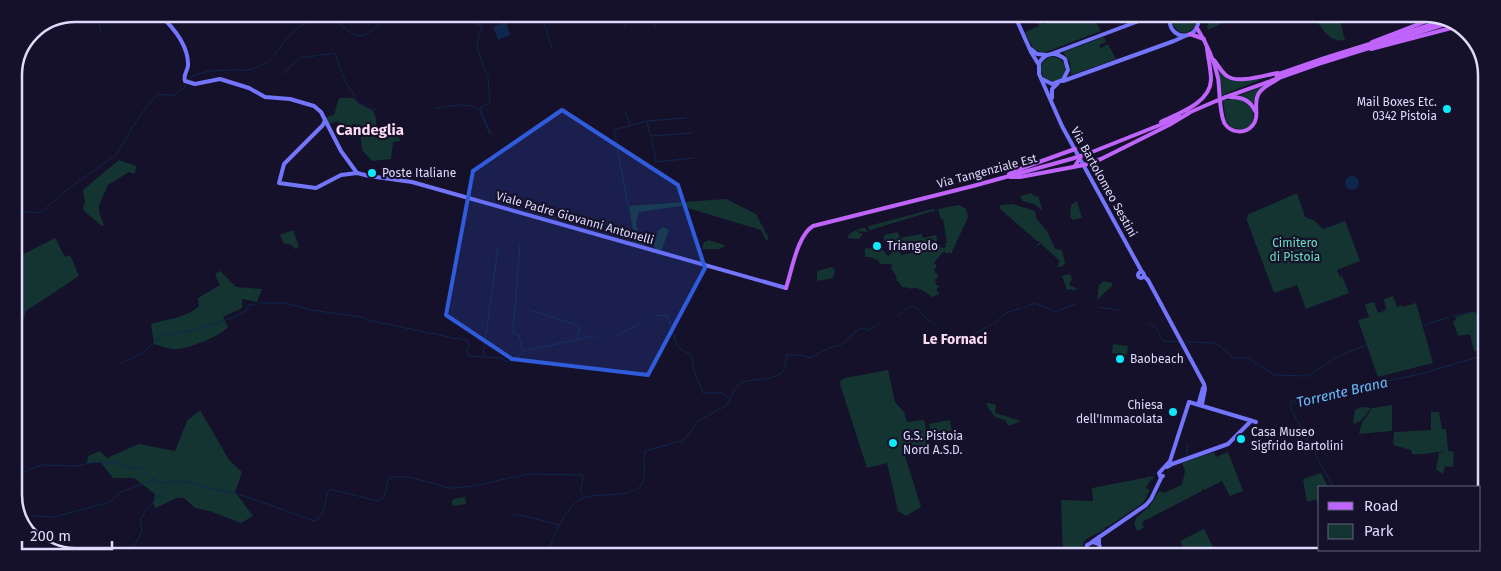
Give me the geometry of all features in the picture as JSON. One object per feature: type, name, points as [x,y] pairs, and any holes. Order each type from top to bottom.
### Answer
[{"type":"main road","points":[[166,22],[179,36],[186,50],[188,67],[184,79],[188,83],[196,84],[220,79],[249,88],[265,97],[302,102],[318,109],[344,156],[357,173]]},
{"type":"main road","points":[[1018,22],[1039,66]]},
{"type":"main road","points":[[1136,22],[1042,59],[1039,66],[1042,79],[1050,83],[1060,82],[1174,41],[1188,35],[1197,28]]},
{"type":"main road","points":[[1170,22],[1172,29],[1178,34],[1188,35],[1205,42]]},
{"type":"main road","points":[[1198,22],[1197,28],[1224,74],[1234,79],[1243,79],[1286,73]]},
{"type":"main road","points":[[1376,44],[1426,22]]},
{"type":"main road","points":[[1361,49],[1437,24]]},
{"type":"main road","points":[[1361,49],[1442,25]]},
{"type":"main road","points":[[1376,44],[1449,28]]},
{"type":"main road","points":[[1149,129],[1193,105],[1206,93],[1211,80],[1205,42]]},
{"type":"main road","points":[[1028,44],[1035,53],[1061,56],[1067,63],[1068,73],[1052,91],[1054,105]]},
{"type":"main road","name":"Via Tangenziale Est","points":[[786,288],[802,240],[811,227],[1006,177],[1087,154],[1286,73],[1361,49]]},
{"type":"main road","points":[[1212,56],[1218,78],[1223,117],[1226,124],[1234,131],[1246,130],[1254,123],[1256,100],[1261,91],[1286,73]]},
{"type":"main road","name":"Via Bartolomeo Sestini","points":[[1042,79],[1075,149],[1141,273],[1148,279],[1203,381],[1200,404]]},
{"type":"main road","points":[[1226,97],[1244,99],[1251,105],[1256,114]]},
{"type":"main road","points":[[1006,177],[1084,165],[1101,159],[1169,126],[1189,113]]},
{"type":"main road","points":[[325,124],[284,164],[279,183],[316,188],[341,175],[357,173]]},
{"type":"main road","points":[[1006,177],[1017,170],[1075,149]]},
{"type":"main road","points":[[1075,166],[1080,158]]},
{"type":"main road","name":"Viale Padre Giovanni Antonelli","points":[[357,173],[412,182],[786,288]]},
{"type":"main road","points":[[1086,548],[1146,505],[1151,499],[1161,475],[1170,461],[1189,402],[1237,416],[1250,422],[1228,444],[1170,464],[1161,475]]},
{"type":"main road","points":[[1099,537],[1101,548]]},
{"type":"main road","points":[[1092,542],[1099,544]]},
{"type":"highlighted area","points":[[562,110],[678,185],[705,268],[648,375],[512,359],[446,315],[473,171]]},
{"type":"green space","points":[[1037,22],[1044,24],[1050,22],[1096,22],[1101,31],[1042,52],[1032,46],[1025,32],[1039,26]]},
{"type":"green space","points":[[1173,22],[1195,22],[1195,27],[1187,33],[1179,32],[1173,25]]},
{"type":"green space","points":[[1210,22],[1225,22],[1208,30],[1207,26]]},
{"type":"green space","points":[[1317,22],[1340,22],[1345,40],[1330,37]]},
{"type":"green space","points":[[1104,37],[1106,42],[1099,45],[1101,48],[1108,44],[1116,59],[1071,75],[1070,63],[1063,52]]},
{"type":"green space","points":[[1053,57],[1062,60],[1065,69],[1062,78],[1053,81],[1044,78],[1041,69],[1044,60]]},
{"type":"green space","points":[[1218,70],[1231,79],[1267,77],[1225,94],[1226,100],[1236,99],[1244,101],[1250,106],[1253,112],[1253,119],[1246,128],[1234,128],[1226,120]]},
{"type":"green space","points":[[1265,85],[1256,96],[1253,105],[1246,98],[1239,96]]},
{"type":"green space","points":[[339,98],[353,98],[373,111],[376,118],[376,132],[394,131],[401,141],[393,142],[391,159],[372,161],[362,150],[361,129],[359,125],[352,124],[352,128],[342,127],[338,121],[329,124],[326,117],[334,115]]},
{"type":"green space","points":[[119,160],[136,166],[135,174],[129,172],[108,185],[99,205],[99,212],[104,225],[102,226],[84,211],[83,190]]},
{"type":"green space","points":[[1031,193],[1035,197],[1038,196],[1043,211],[1034,204],[1022,201],[1021,196]]},
{"type":"green space","name":"Cimitero di Pistoia","points":[[1297,193],[1305,217],[1315,221],[1323,229],[1345,221],[1360,261],[1337,270],[1340,277],[1342,276],[1349,293],[1306,309],[1297,285],[1274,293],[1246,218],[1248,217],[1247,215]]},
{"type":"green space","points":[[726,199],[756,214],[769,239],[766,240],[761,230],[681,206],[639,212],[636,222],[639,239],[649,242],[645,245],[632,243],[634,236],[629,206]]},
{"type":"green space","points":[[1077,201],[1082,218],[1073,220],[1070,217],[1071,205]]},
{"type":"green space","points":[[1013,204],[1035,211],[1036,218],[1047,231],[1055,249],[1062,250],[1065,262],[1063,266],[1057,266],[1060,261],[1041,244],[1042,242],[1035,248],[1040,241],[1037,241],[999,208],[1001,205]]},
{"type":"green space","points":[[959,205],[966,209],[968,217],[951,254],[949,252],[947,254],[944,251],[934,264],[936,264],[934,269],[938,278],[935,279],[936,285],[939,287],[937,292],[939,294],[932,297],[916,288],[902,287],[897,281],[891,264],[880,264],[878,260],[865,257],[865,248],[882,249],[888,256],[892,253],[890,243],[884,240],[884,235],[898,232],[900,238],[922,234],[923,238],[936,235],[938,245],[941,248],[946,247],[943,219],[941,219],[938,209]],"holes":[[[934,240],[936,248],[901,255],[900,247]]]},
{"type":"green space","points":[[935,210],[934,213],[933,211],[870,230],[868,228],[869,226]]},
{"type":"green space","points":[[663,227],[669,230],[661,251],[654,246],[658,231]]},
{"type":"green space","points":[[865,228],[868,232],[855,231],[863,234],[859,239],[847,238],[855,230]]},
{"type":"green space","points":[[293,230],[299,247],[295,249],[291,245],[284,244],[280,235]]},
{"type":"green space","points":[[55,238],[65,257],[70,255],[79,276],[26,311],[23,321],[22,255]]},
{"type":"green space","points":[[708,240],[725,246],[720,249],[702,249],[704,242]]},
{"type":"green space","points":[[832,267],[835,270],[833,278],[817,281],[817,271]]},
{"type":"green space","points":[[220,271],[236,287],[262,289],[257,302],[242,299],[242,308],[223,317],[228,327],[218,335],[204,341],[189,347],[174,349],[154,344],[151,324],[182,316],[194,310],[199,306],[198,298],[220,285],[215,274]]},
{"type":"green space","points":[[1070,274],[1072,279],[1069,285],[1078,289],[1073,291],[1072,289],[1067,290],[1062,276]]},
{"type":"green space","points":[[1104,281],[1112,283],[1112,286],[1097,300],[1099,285]]},
{"type":"green space","points":[[1393,296],[1397,307],[1416,303],[1433,363],[1378,377],[1358,320],[1369,317],[1365,304],[1374,302],[1378,313],[1386,310],[1384,299]]},
{"type":"green space","points":[[1473,312],[1478,314],[1478,351],[1474,351],[1470,334],[1458,336],[1453,321],[1456,320],[1455,317]]},
{"type":"green space","points":[[1113,344],[1128,346],[1127,355],[1112,353]]},
{"type":"green space","name":"G.S. Pistoia Nord A.S.D.","points":[[888,370],[895,402],[904,412],[907,422],[924,420],[929,443],[923,449],[905,456],[921,507],[906,516],[898,511],[887,463],[867,468],[840,384],[841,380],[845,378]]},
{"type":"green space","points":[[986,404],[996,405],[995,413],[1021,421],[1008,426],[1006,421],[994,416]]},
{"type":"green space","points":[[1392,405],[1392,431],[1359,434],[1362,423],[1372,408]]},
{"type":"green space","points":[[1362,407],[1371,408],[1361,421],[1353,424],[1355,410]]},
{"type":"green space","points":[[200,410],[229,460],[242,472],[235,492],[253,516],[241,523],[210,511],[195,508],[184,498],[176,498],[156,508],[153,505],[155,494],[134,478],[113,478],[101,463],[87,463],[88,456],[100,451],[107,458],[139,444],[175,451],[187,421]]},
{"type":"green space","points":[[1431,412],[1439,412],[1442,429],[1446,429],[1448,451],[1454,452],[1453,467],[1445,466],[1443,474],[1436,469],[1439,453],[1444,451],[1412,454],[1411,450],[1393,445],[1394,432],[1431,430]]},
{"type":"green space","points":[[950,420],[952,433],[932,437],[929,424]]},
{"type":"green space","points":[[1214,452],[1216,457],[1228,452],[1243,491],[1230,496],[1222,481],[1204,490],[1202,489],[1202,491],[1142,522],[1144,528],[1137,531],[1134,523],[1137,517],[1150,506],[1159,491],[1164,493],[1182,485],[1185,471],[1182,463]]},
{"type":"green space","points":[[1321,473],[1328,486],[1318,486],[1318,504],[1316,499],[1307,502],[1303,479]]},
{"type":"green space","points":[[1154,476],[1146,488],[1150,490],[1143,503],[1105,527],[1105,529],[1088,538],[1082,548],[1063,548],[1061,500],[1093,501],[1092,488]]},
{"type":"green space","points":[[465,497],[466,504],[453,506],[451,501],[453,499]]},
{"type":"green space","points":[[1204,529],[1214,548],[1184,548],[1180,541]]},
{"type":"water","points":[[506,22],[510,35],[498,40],[493,27]]},
{"type":"water","points":[[1349,176],[1355,176],[1359,183],[1355,190],[1349,190],[1345,186],[1345,180]]},
{"type":"waterway","points":[[99,22],[101,31]]},
{"type":"waterway","points":[[188,80],[208,71],[247,70],[265,64],[292,33],[308,22]]},
{"type":"waterway","points":[[335,22],[358,36],[366,34],[381,22]]},
{"type":"waterway","points":[[473,22],[482,26],[477,44],[488,77],[490,103],[480,108],[491,134]]},
{"type":"waterway","points":[[544,22],[552,49]]},
{"type":"waterway","points":[[624,22],[626,28]]},
{"type":"waterway","points":[[653,22],[656,29]]},
{"type":"waterway","points":[[282,74],[300,58],[335,53],[345,81],[357,102],[377,110]]},
{"type":"waterway","points":[[22,211],[36,213],[43,211],[65,191],[116,155],[150,102],[159,94],[173,96],[184,88],[186,84]]},
{"type":"waterway","points":[[436,108],[464,105],[479,109],[490,134]]},
{"type":"waterway","points":[[625,111],[630,124]]},
{"type":"waterway","points":[[628,206],[614,130],[647,121],[686,118]]},
{"type":"waterway","points":[[647,122],[655,154],[655,162],[694,158]]},
{"type":"waterway","points":[[652,136],[692,133]]},
{"type":"waterway","points":[[260,303],[285,303],[311,310],[361,317],[468,341],[469,347],[466,351],[469,356],[501,358],[507,362],[523,354],[519,335],[513,333],[520,244]]},
{"type":"waterway","points":[[483,356],[498,248]]},
{"type":"waterway","points":[[1025,307],[1035,303],[1055,312],[1075,304]]},
{"type":"waterway","points":[[121,363],[141,354],[162,336],[203,328],[231,318],[246,311],[249,305],[255,304]]},
{"type":"waterway","points":[[898,316],[907,308],[913,306],[928,320],[937,325]]},
{"type":"waterway","points":[[1098,307],[1118,310]]},
{"type":"waterway","points":[[994,324],[1006,313],[1021,308]]},
{"type":"waterway","points":[[530,310],[580,326],[577,339]]},
{"type":"waterway","points":[[1453,316],[1478,313]]},
{"type":"waterway","points":[[654,316],[667,315],[677,345],[680,349],[691,355],[694,371],[703,393],[722,393],[730,400]]},
{"type":"waterway","points":[[1424,325],[1449,317]]},
{"type":"waterway","points":[[617,335],[641,323]]},
{"type":"waterway","points":[[550,548],[560,524],[575,503],[588,497],[621,494],[636,490],[641,485],[645,473],[645,451],[681,441],[687,437],[698,421],[727,405],[740,383],[778,375],[786,365],[786,355],[800,355],[810,358],[829,348],[841,345],[859,329],[869,330],[879,324]]},
{"type":"waterway","points":[[1149,324],[1157,329],[1163,341],[1178,342]]},
{"type":"waterway","points":[[972,335],[991,325]]},
{"type":"waterway","points":[[523,351],[595,336]]},
{"type":"waterway","points":[[1186,342],[1216,343],[1234,358],[1248,358],[1274,375],[1308,376],[1339,356],[1366,345]]},
{"type":"waterway","name":"Torrente Brana","points":[[1332,486],[1290,407],[1291,402],[1420,374],[1478,357]]},
{"type":"waterway","points":[[1187,444],[1187,456]]},
{"type":"waterway","points":[[23,472],[42,465],[76,466],[94,462],[117,462],[131,468],[141,468],[148,475],[162,483],[173,481],[196,483],[204,487],[244,496],[315,521],[323,511],[330,489],[378,501],[384,497],[388,480],[392,477],[410,477],[449,488],[458,488],[528,474],[582,475],[581,490],[583,498]]},
{"type":"waterway","points":[[31,516],[54,517],[110,502],[121,492],[156,479]]},
{"type":"waterway","points":[[131,548],[142,531],[140,521],[145,512],[170,482]]},
{"type":"waterway","points":[[513,515],[521,515],[559,525]]},
{"type":"place","name":"Mail Boxes Etc. 0342 Pistoia","points":[[1447,109]]},
{"type":"place","name":"Poste Italiane","points":[[372,173]]},
{"type":"place","name":"Triangolo","points":[[877,246]]},
{"type":"place","name":"Baobeach","points":[[1120,359]]},
{"type":"place","name":"Chiesa dell'Immacolata","points":[[1173,412]]},
{"type":"place","name":"Casa Museo Sigfrido Bartolini","points":[[1241,439]]},
{"type":"place","name":"G.S. Pistoia Nord A.S.D.","points":[[893,443]]},
{"type":"district","name":"Candeglia","points":[[370,130]]},
{"type":"district","name":"Le Fornaci","points":[[955,339]]}]
